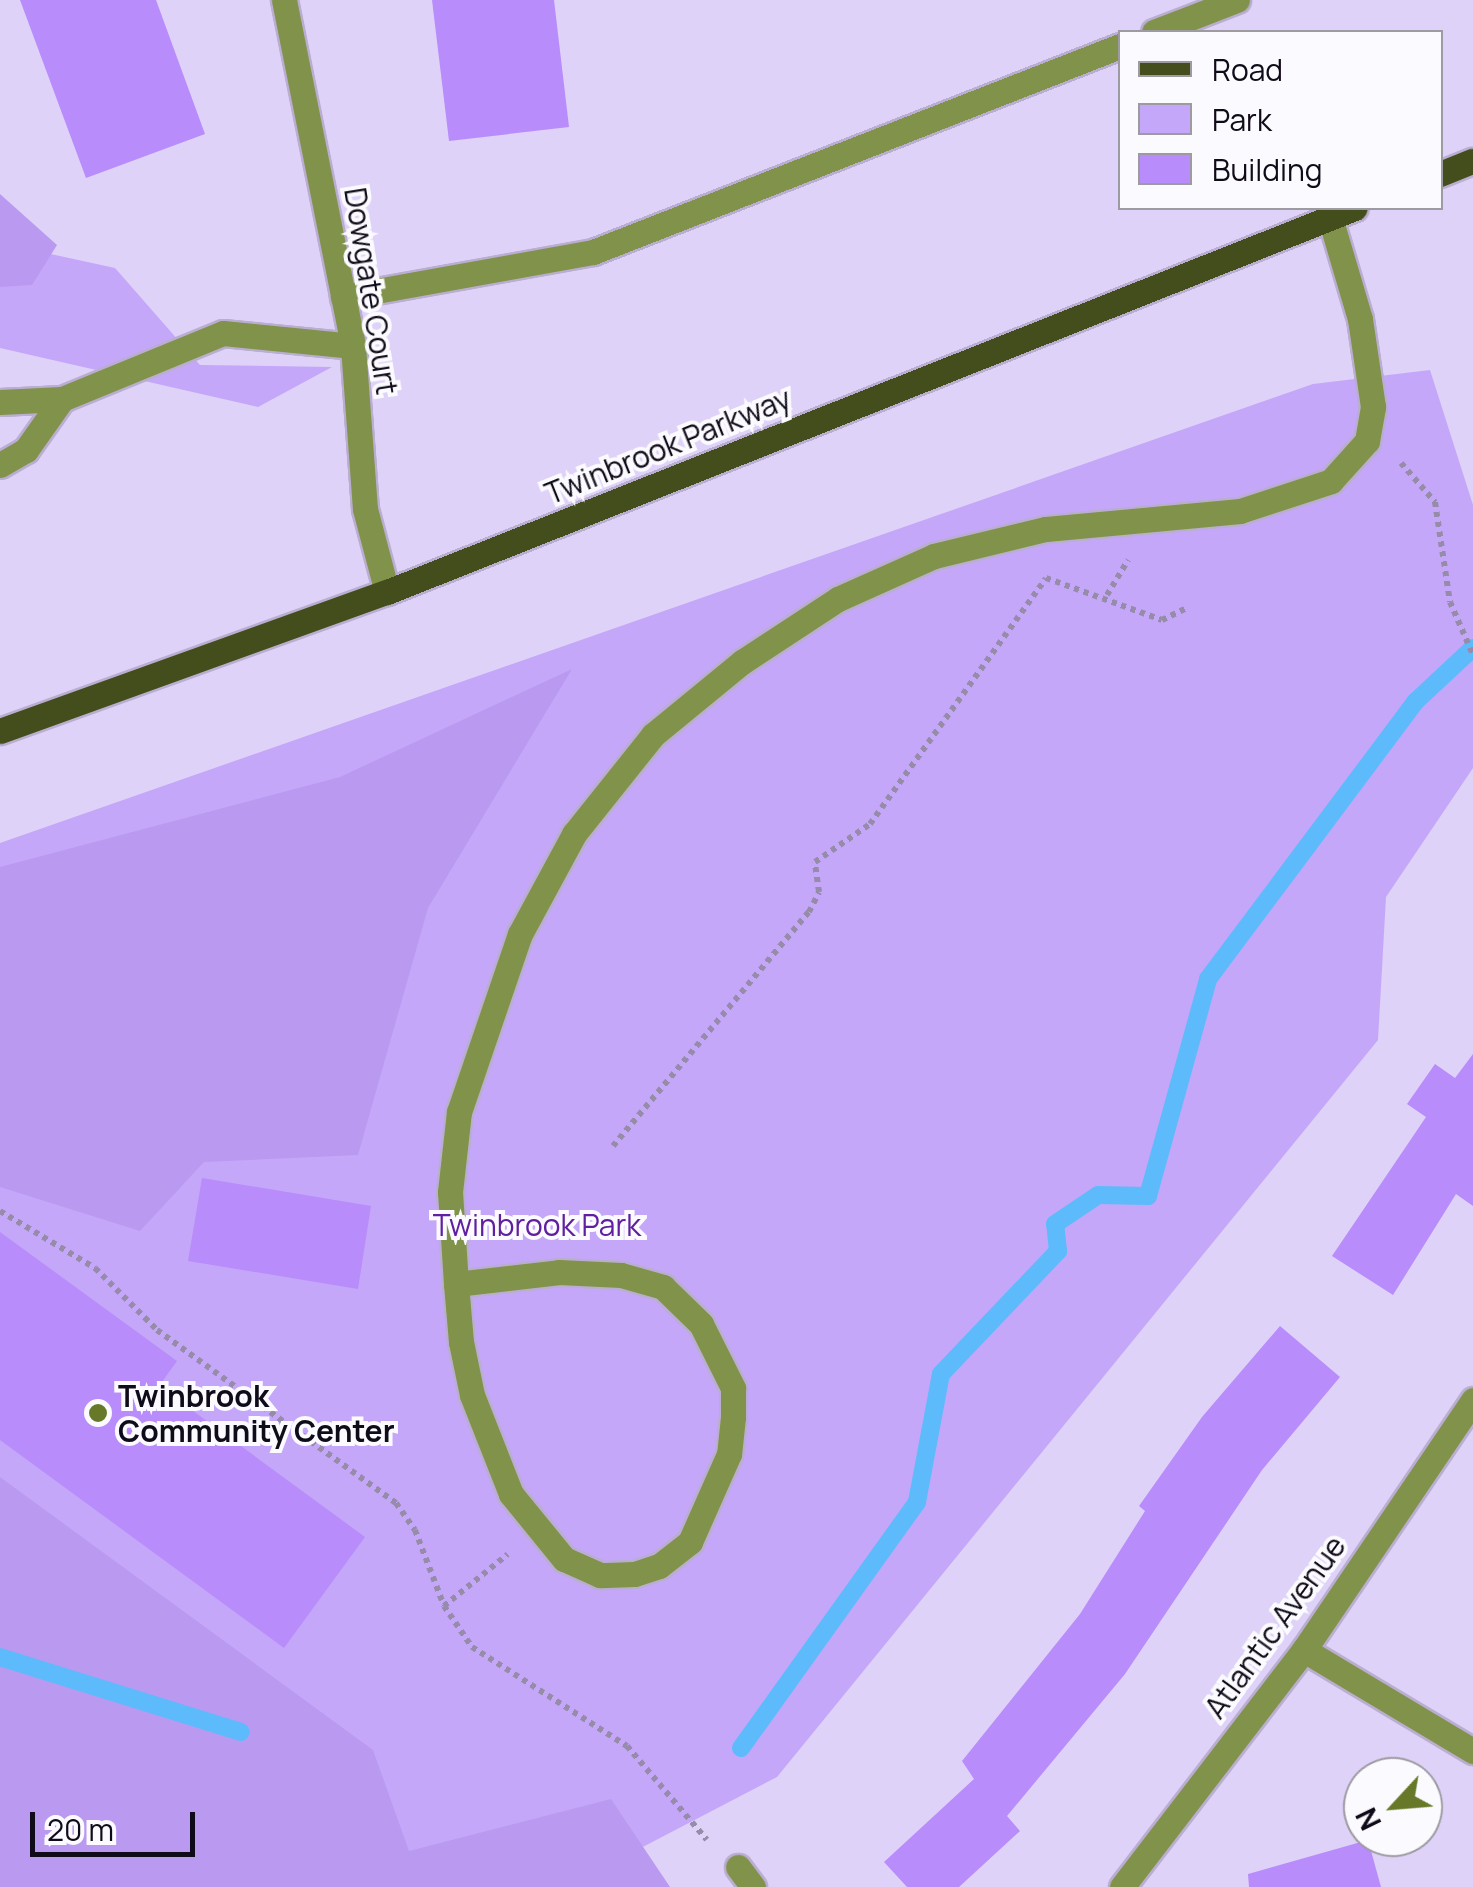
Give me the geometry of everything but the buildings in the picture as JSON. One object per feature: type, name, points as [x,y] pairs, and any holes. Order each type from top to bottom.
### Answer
[{"type":"main road","points":[[1443,173],[1473,161]]},
{"type":"main road","name":"Twinbrook Parkway","points":[[0,731],[387,592],[1350,210]]},
{"type":"street","name":"Dowgate Court","points":[[284,0],[354,346],[365,509],[387,592]]},
{"type":"street","points":[[1159,30],[1237,0]]},
{"type":"street","points":[[343,297],[593,252],[1118,47]]},
{"type":"street","points":[[456,1284],[559,1272],[621,1275],[664,1287],[701,1324],[733,1388],[728,1454],[690,1542],[659,1566],[600,1575],[564,1559],[537,1532],[490,1451],[461,1342],[456,1284],[450,1192],[458,1112],[483,1028],[520,934],[574,834],[653,734],[742,662],[838,599],[934,556],[1046,530],[1240,511],[1290,499],[1332,481],[1367,440],[1370,371],[1330,218]]},
{"type":"street","points":[[0,402],[62,399],[223,334],[354,346]]},
{"type":"street","points":[[0,465],[26,450],[62,399]]},
{"type":"street","name":"Atlantic Avenue","points":[[1122,1887],[1304,1650],[1473,1400]]},
{"type":"street","points":[[1304,1650],[1473,1751]]},
{"type":"path","points":[[1367,440],[1400,462],[1435,502],[1450,602],[1473,655]]},
{"type":"path","points":[[1108,595],[1129,559]]},
{"type":"path","points":[[613,1146],[809,912],[818,892],[815,862],[870,824],[1046,578],[1108,595],[1162,620],[1188,608]]},
{"type":"path","points":[[0,1211],[95,1268],[157,1330],[396,1503],[416,1530],[444,1606],[472,1647],[627,1746],[713,1848],[745,1877]]},
{"type":"path","points":[[444,1606],[537,1532]]},
{"type":"green space","points":[[0,243],[115,268],[200,365],[332,367],[258,407],[0,348]]},
{"type":"green space","name":"Twinbrook Park","points":[[1430,370],[1473,505],[1473,768],[1386,897],[1378,1040],[777,1777],[566,1887],[0,1887],[0,843],[1313,384]]},
{"type":"shaded area","points":[[0,194],[57,245],[32,285],[0,287]]},
{"type":"shaded area","points":[[572,669],[428,908],[358,1155],[204,1162],[140,1231],[0,1187],[0,867],[340,777]]},
{"type":"shaded area","points":[[0,1477],[373,1750],[409,1851],[611,1799],[670,1887],[0,1887]]},
{"type":"waterway","points":[[741,1748],[917,1502],[941,1374],[1058,1251],[1055,1224],[1098,1195],[1148,1196],[1208,979],[1415,702],[1473,648]]},
{"type":"waterway","points":[[0,1657],[241,1732]]},
{"type":"place","name":"Twinbrook Community Center","points":[[98,1413]]}]
